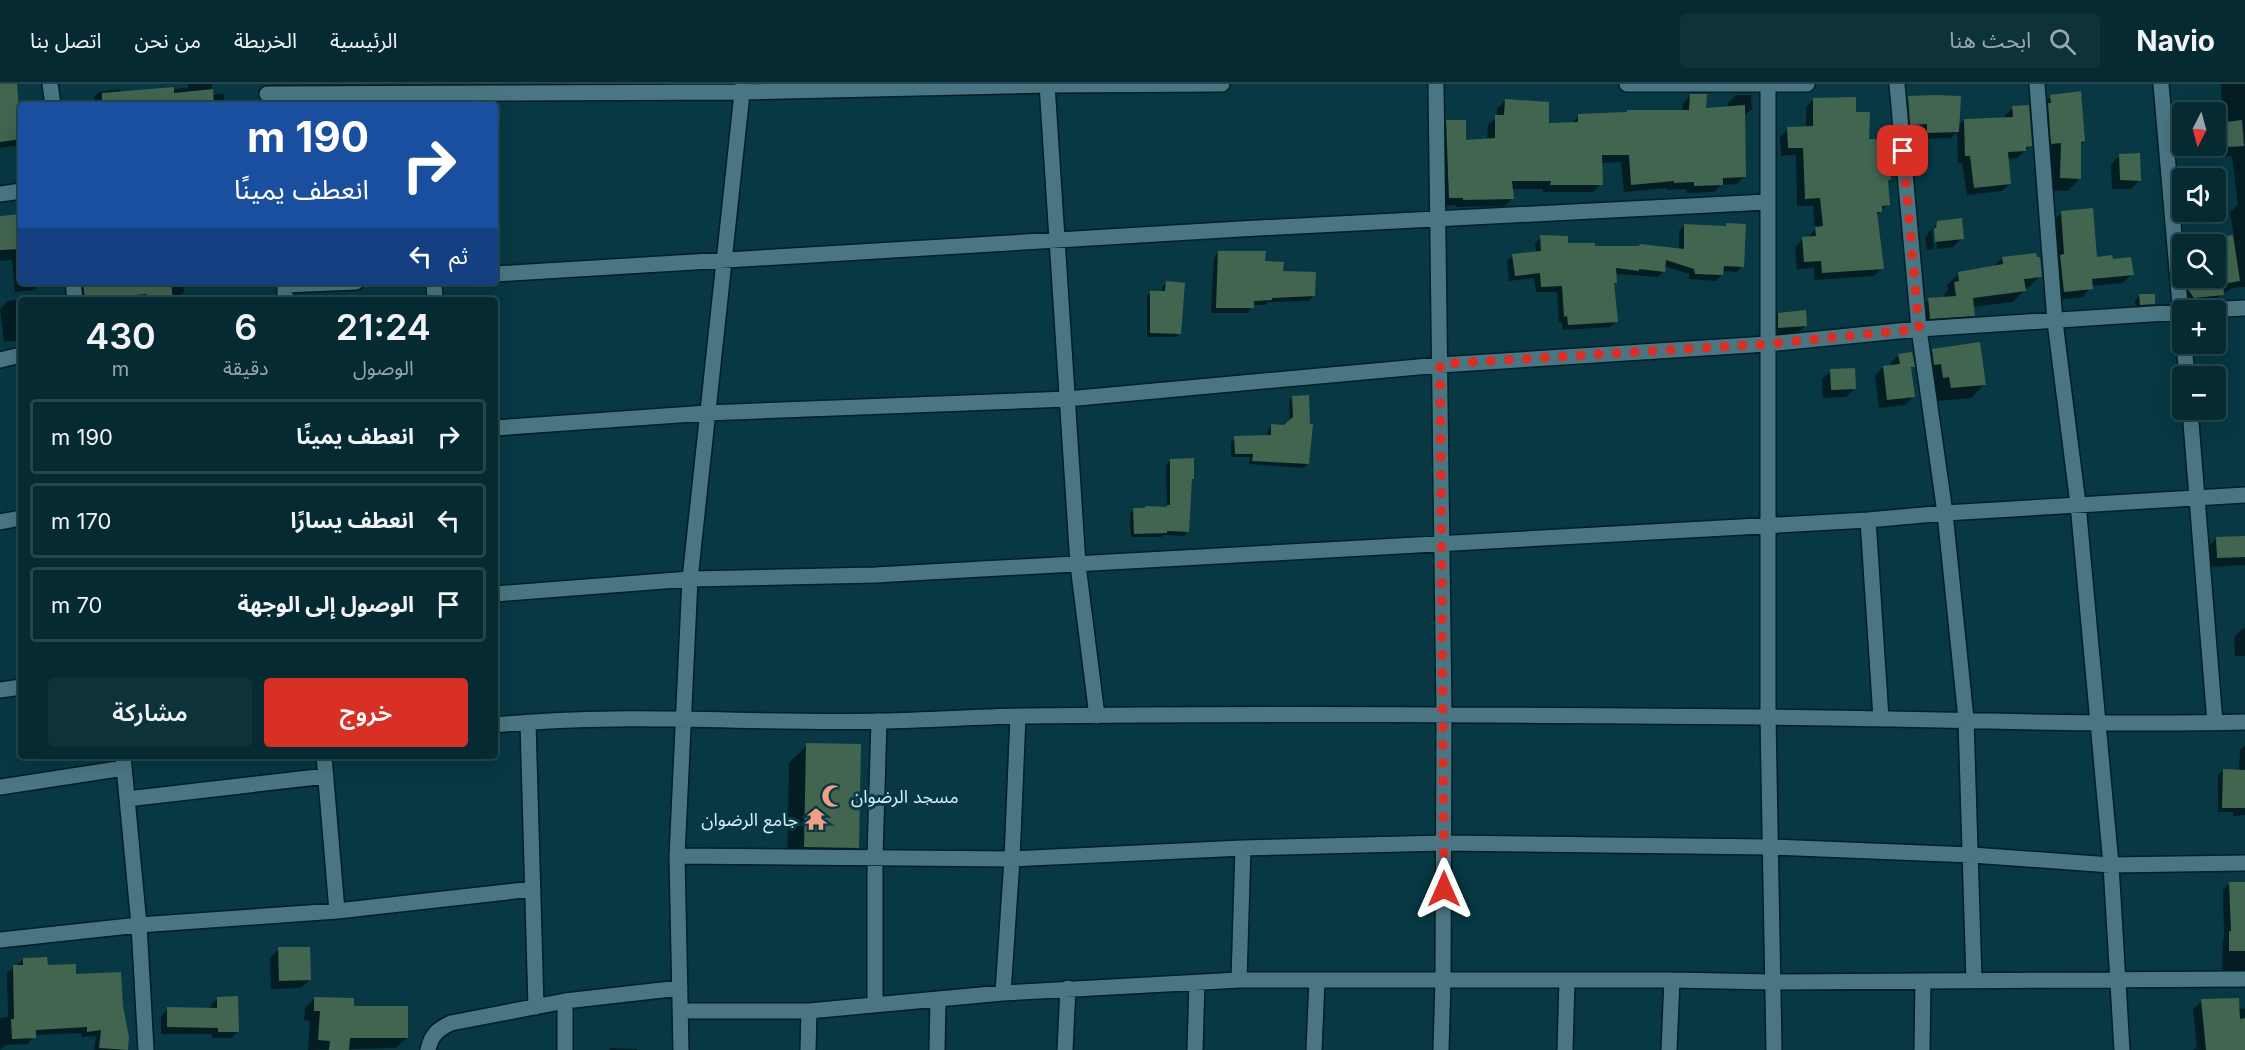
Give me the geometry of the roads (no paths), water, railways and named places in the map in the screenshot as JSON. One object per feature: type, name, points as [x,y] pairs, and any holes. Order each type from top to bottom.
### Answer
[{"type":"street","points":[[50,84],[53,102]]},
{"type":"street","points":[[267,94],[1222,84]]},
{"type":"street","points":[[1436,84],[1444,714],[1441,1050]]},
{"type":"street","points":[[1627,84],[1807,84]]},
{"type":"street","points":[[1897,84],[1919,329],[1945,513],[1966,719],[1972,855],[1974,981]]},
{"type":"street","points":[[2037,84],[2055,322],[2078,504],[2111,865],[2122,1050]]},
{"type":"street","points":[[2161,84],[2181,300]]},
{"type":"street","points":[[1047,85],[1078,565],[1097,716]]},
{"type":"street","points":[[1768,85],[1768,717],[1774,1050]]},
{"type":"street","points":[[681,1050],[677,856],[690,579],[743,88]]},
{"type":"street","points":[[0,194],[18,191]]},
{"type":"street","points":[[498,274],[1057,240],[1767,202]]},
{"type":"street","points":[[285,289],[326,285]]},
{"type":"street","points":[[2226,309],[2245,308]]},
{"type":"street","points":[[498,428],[707,413],[1066,399],[1440,364],[1767,344],[1919,329],[2172,313]]},
{"type":"street","points":[[0,360],[18,356]]},
{"type":"street","points":[[2191,420],[2215,723]]},
{"type":"street","points":[[498,594],[690,579],[875,575],[1078,565],[1868,520],[2078,504],[2245,495]]},
{"type":"street","points":[[0,522],[18,519]]},
{"type":"street","points":[[1868,520],[1881,718]]},
{"type":"street","points":[[0,690],[18,687]]},
{"type":"street","points":[[498,725],[682,719],[879,721],[1018,716],[1444,714],[2245,722]]},
{"type":"street","points":[[1003,993],[1018,716]]},
{"type":"street","points":[[875,1005],[875,857],[879,721]]},
{"type":"street","points":[[528,722],[537,1007]]},
{"type":"street","points":[[324,759],[337,911]]},
{"type":"street","points":[[0,787],[123,762],[139,926],[146,1050]]},
{"type":"street","points":[[127,799],[326,776]]},
{"type":"street","points":[[677,856],[1012,859],[1243,848],[1444,843],[1769,847],[1972,855],[2111,865],[2245,862]]},
{"type":"street","points":[[1239,980],[1243,848]]},
{"type":"street","points":[[0,940],[139,926],[337,911],[533,889]]},
{"type":"street","points":[[680,1011],[809,1011],[1068,988],[1239,980],[1772,982],[2245,980]]},
{"type":"street","points":[[1564,1050],[1568,980]]},
{"type":"street","points":[[1669,1050],[1672,980]]},
{"type":"street","points":[[1314,1050],[1317,981]]},
{"type":"street","points":[[1922,1050],[1923,981]]},
{"type":"street","points":[[1194,1050],[1197,982]]},
{"type":"street","points":[[428,1050],[429,1043],[437,1029],[451,1023],[565,1001],[680,987]]},
{"type":"street","points":[[1065,1050],[1068,988]]},
{"type":"street","points":[[937,1050],[938,1000]]},
{"type":"street","points":[[565,1001],[565,1050]]},
{"type":"street","points":[[808,1050],[809,1011]]},
{"type":"place","name":"مسجد الرضوان","points":[[833,796]]},
{"type":"place","name":"جامع الرضوان","points":[[816,819]]}]
